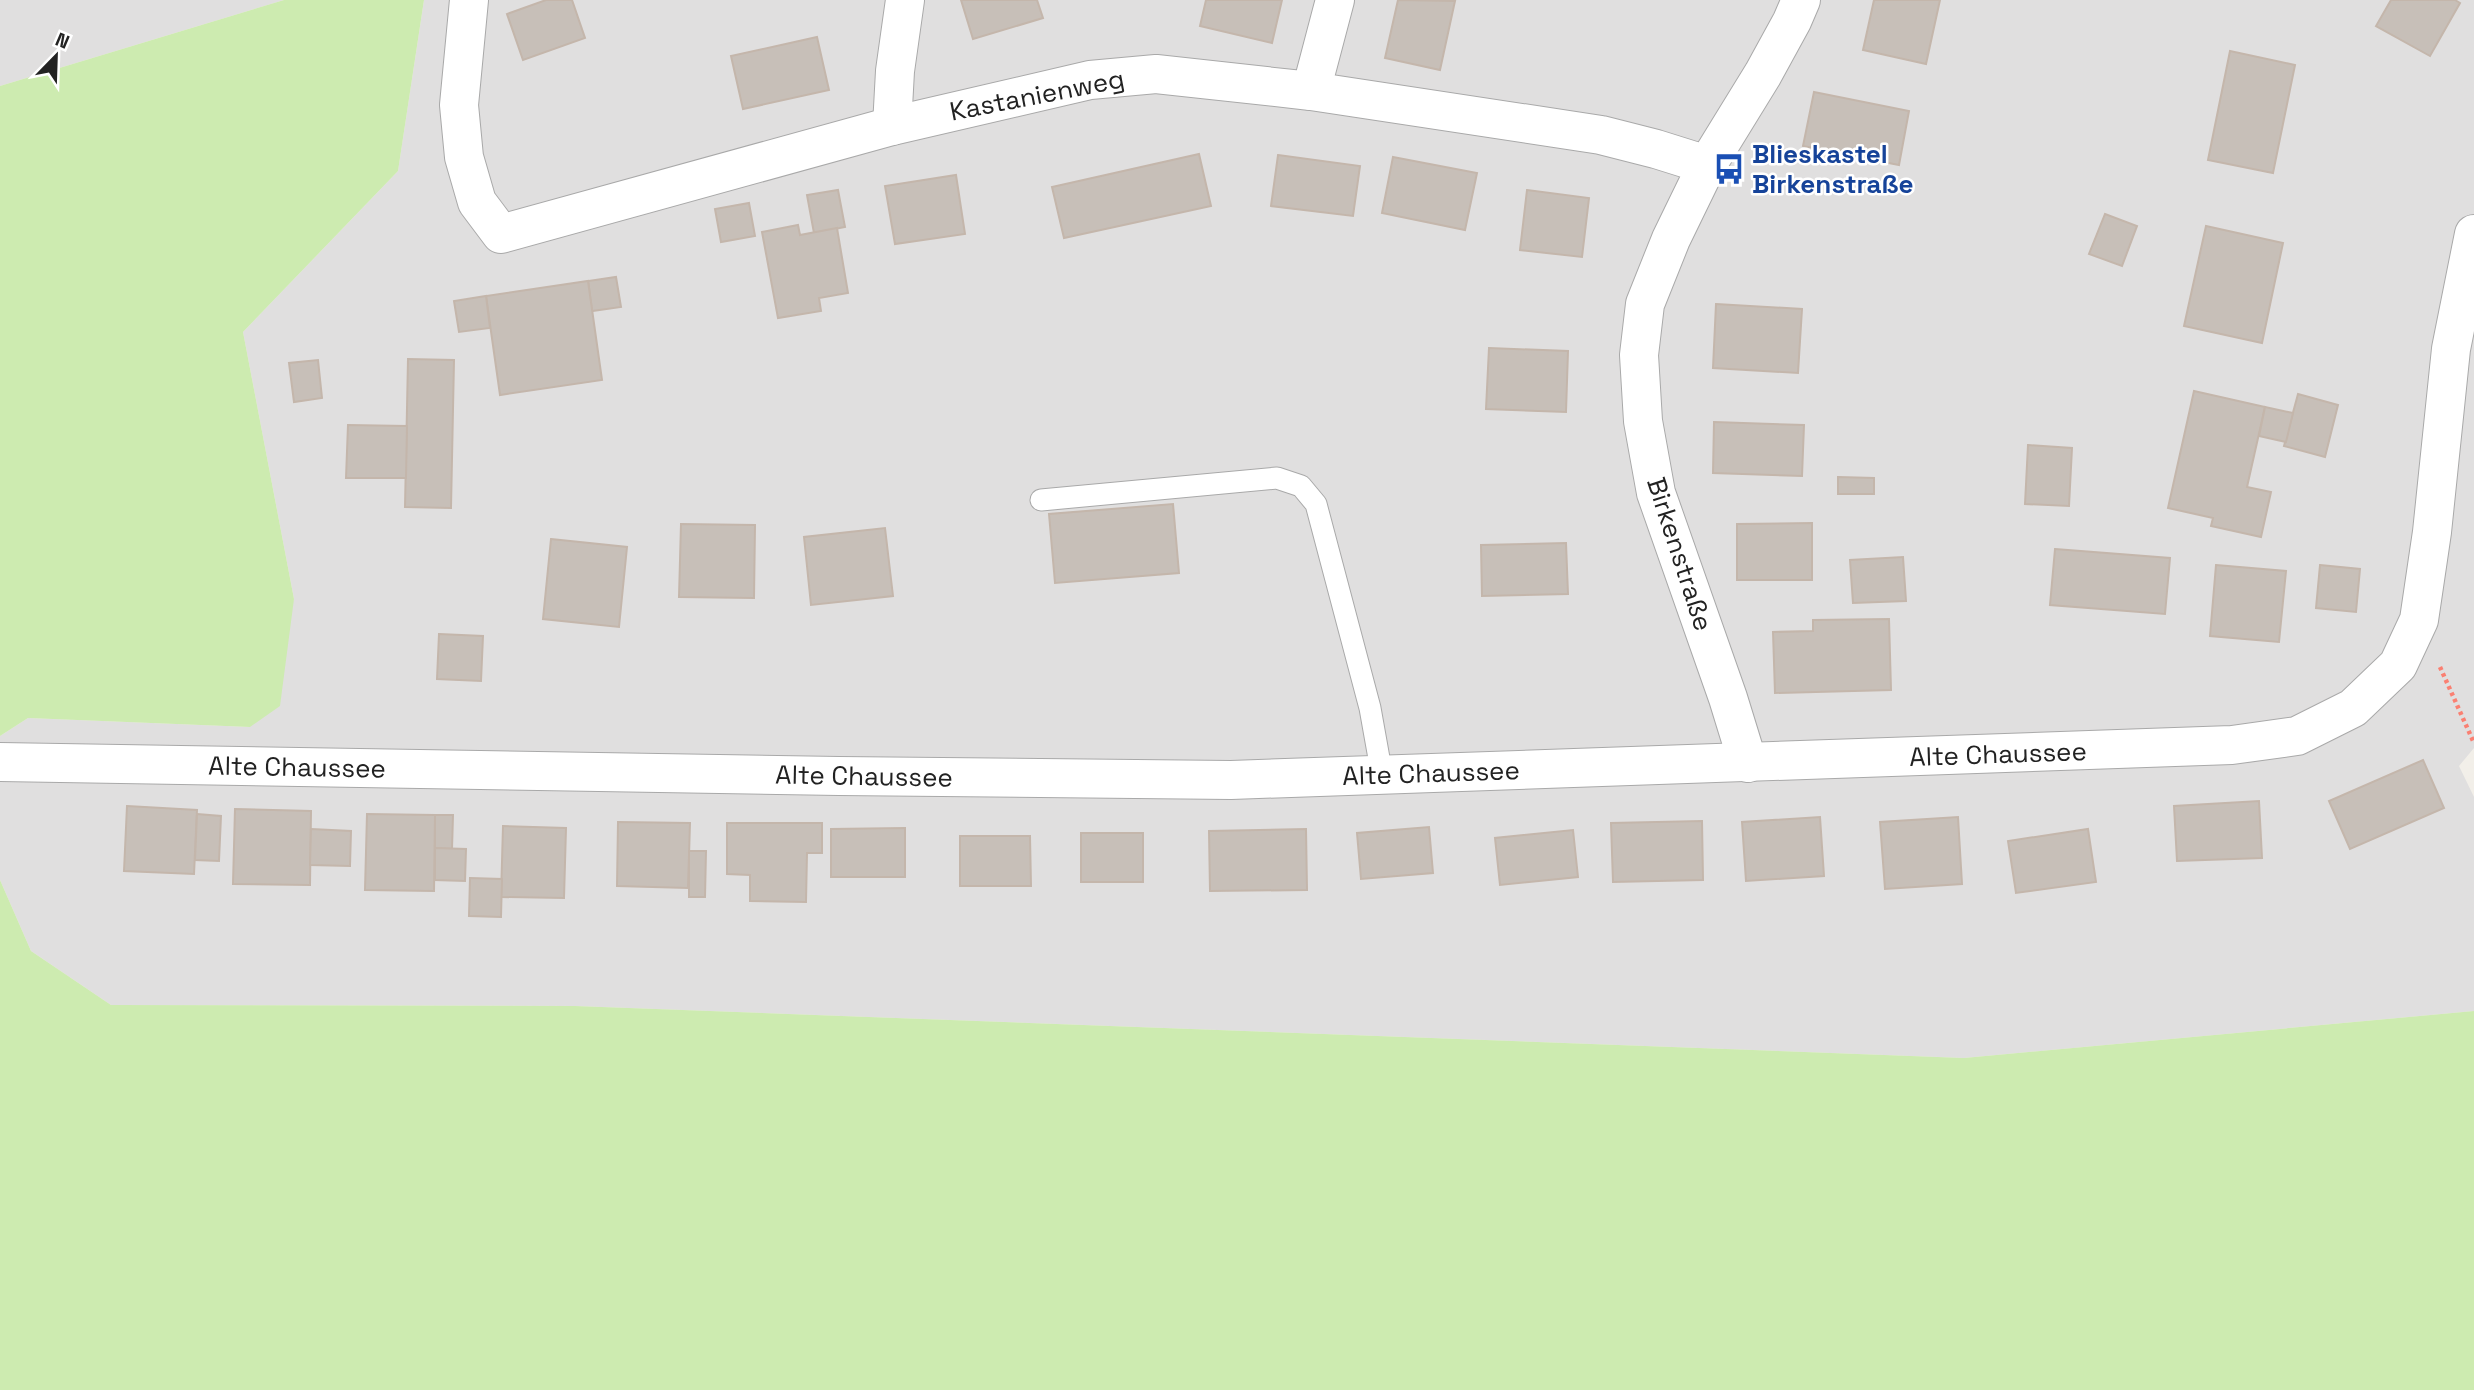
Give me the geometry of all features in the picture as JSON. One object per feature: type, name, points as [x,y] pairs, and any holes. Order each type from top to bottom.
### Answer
[{"type":"street","name":"Kastanienweg","points":[[470,0],[459,105],[464,157],[477,202],[501,234],[892,126],[1090,80],[1156,74],[1311,91],[1601,135],[1707,165]]},
{"type":"street","points":[[892,126],[895,71],[905,0]]},
{"type":"street","points":[[1311,91],[1335,0]]},
{"type":"street","name":"Birkenstraße","points":[[1748,763],[1656,493],[1643,421],[1639,355],[1645,303],[1671,239],[1707,165],[1763,74],[1801,0]]},
{"type":"street","name":"Alte Chaussee","points":[[0,762],[1189,779],[1382,775],[2232,746],[2297,736],[2353,708],[2398,665],[2419,620],[2432,533],[2451,349],[2474,234]]},
{"type":"lane","points":[[1041,500],[1277,478],[1301,486],[1316,504],[1370,708],[1382,775]]},
{"type":"path","points":[[2419,620],[2474,743]]},
{"type":"shaded area","points":[[0,0],[284,0],[0,86]]},
{"type":"shaded area","points":[[424,0],[2474,0],[2474,748],[2459,766],[2474,797],[2474,1011],[1964,1058],[575,1006],[111,1005],[31,951],[0,880],[0,736],[28,718],[250,727],[294,599],[243,332],[398,171]]},
{"type":"green space","points":[[284,0],[424,0],[398,171],[243,332],[294,599],[280,706],[250,727],[28,718],[0,736],[0,86]]},
{"type":"green space","points":[[0,880],[31,951],[111,1005],[575,1006],[1964,1058],[2474,1011],[2474,1390],[0,1390]]},
{"type":"building","points":[[546,0],[572,0],[585,38],[523,60],[507,14]]},
{"type":"building","points":[[961,0],[1037,0],[1043,18],[973,39]]},
{"type":"building","points":[[1206,0],[1282,0],[1272,43],[1200,26]]},
{"type":"building","points":[[1398,0],[1455,1],[1440,70],[1385,58]]},
{"type":"building","points":[[1874,0],[1940,0],[1926,64],[1863,50]]},
{"type":"building","points":[[2391,0],[2455,0],[2460,3],[2430,56],[2376,26]]},
{"type":"building","points":[[817,37],[829,90],[743,109],[731,56]]},
{"type":"building","points":[[2230,51],[2295,65],[2273,173],[2208,160]]},
{"type":"building","points":[[1814,92],[1909,111],[1899,165],[1803,146]]},
{"type":"building","points":[[1199,154],[1211,206],[1064,238],[1052,187]]},
{"type":"building","points":[[1278,155],[1360,166],[1353,216],[1271,206]]},
{"type":"building","points":[[1393,157],[1477,173],[1465,230],[1382,213]]},
{"type":"building","points":[[956,175],[965,234],[895,244],[885,186]]},
{"type":"building","points":[[838,190],[845,227],[814,233],[807,195]]},
{"type":"building","points":[[1527,190],[1589,198],[1582,257],[1520,250]]},
{"type":"building","points":[[749,203],[755,236],[721,242],[715,209]]},
{"type":"building","points":[[2105,214],[2137,226],[2122,266],[2089,254]]},
{"type":"building","points":[[798,225],[800,235],[837,228],[848,293],[819,298],[821,311],[778,318],[762,232]]},
{"type":"building","points":[[2206,226],[2283,243],[2262,343],[2184,326]]},
{"type":"building","points":[[616,277],[621,307],[592,311],[588,281]]},
{"type":"building","points":[[588,281],[602,380],[500,395],[486,296]]},
{"type":"building","points":[[486,296],[490,328],[459,332],[454,301]]},
{"type":"building","points":[[1716,304],[1802,309],[1798,373],[1713,368]]},
{"type":"building","points":[[1489,348],[1568,351],[1566,412],[1486,409]]},
{"type":"building","points":[[408,359],[454,360],[451,508],[405,507]]},
{"type":"building","points":[[318,360],[322,398],[294,402],[289,363]]},
{"type":"building","points":[[2194,391],[2265,407],[2247,487],[2271,492],[2261,537],[2211,526],[2213,518],[2168,508]]},
{"type":"building","points":[[2298,394],[2338,405],[2325,457],[2284,446]]},
{"type":"building","points":[[2265,407],[2293,413],[2286,442],[2259,436]]},
{"type":"building","points":[[1714,422],[1804,425],[1802,476],[1713,473]]},
{"type":"building","points":[[348,425],[407,426],[406,478],[346,478]]},
{"type":"building","points":[[2028,445],[2072,448],[2069,506],[2025,504]]},
{"type":"building","points":[[1838,477],[1874,478],[1874,494],[1838,494]]},
{"type":"building","points":[[1173,504],[1179,573],[1055,583],[1049,514]]},
{"type":"building","points":[[1812,523],[1812,580],[1737,580],[1737,524]]},
{"type":"building","points":[[681,524],[755,525],[754,598],[679,597]]},
{"type":"building","points":[[885,528],[893,596],[811,605],[804,537]]},
{"type":"building","points":[[551,539],[627,547],[619,627],[543,619]]},
{"type":"building","points":[[1566,543],[1568,594],[1482,596],[1481,545]]},
{"type":"building","points":[[2055,549],[2170,558],[2165,614],[2050,605]]},
{"type":"building","points":[[1903,557],[1906,601],[1853,603],[1850,560]]},
{"type":"building","points":[[2216,565],[2286,571],[2279,642],[2210,636]]},
{"type":"building","points":[[2320,565],[2360,569],[2356,612],[2316,608]]},
{"type":"building","points":[[1889,619],[1891,690],[1775,693],[1773,632],[1813,631],[1813,620]]},
{"type":"building","points":[[439,634],[483,636],[481,681],[437,679]]},
{"type":"building","points":[[2423,760],[2444,808],[2350,849],[2329,801]]},
{"type":"building","points":[[2259,801],[2262,858],[2177,861],[2174,806]]},
{"type":"building","points":[[127,806],[197,810],[194,874],[124,871]]},
{"type":"building","points":[[235,809],[311,811],[310,885],[233,884]]},
{"type":"building","points":[[197,814],[221,816],[219,861],[195,860]]},
{"type":"building","points":[[367,814],[435,815],[434,891],[365,890]]},
{"type":"building","points":[[435,815],[453,815],[452,849],[435,848]]},
{"type":"building","points":[[1820,817],[1824,876],[1746,881],[1742,822]]},
{"type":"building","points":[[1958,817],[1962,884],[1885,889],[1880,822]]},
{"type":"building","points":[[1702,821],[1703,880],[1613,882],[1611,823]]},
{"type":"building","points":[[618,822],[690,823],[688,888],[617,886]]},
{"type":"building","points":[[727,823],[822,823],[822,853],[807,853],[806,902],[750,901],[750,875],[727,874]]},
{"type":"building","points":[[503,826],[566,828],[564,898],[501,897]]},
{"type":"building","points":[[1429,827],[1433,873],[1361,879],[1357,833]]},
{"type":"building","points":[[905,828],[905,877],[831,877],[831,829]]},
{"type":"building","points":[[311,829],[351,831],[350,866],[310,865]]},
{"type":"building","points":[[1306,829],[1307,890],[1210,891],[1209,831]]},
{"type":"building","points":[[2088,829],[2096,882],[2016,893],[2008,841]]},
{"type":"building","points":[[1573,830],[1578,877],[1500,885],[1495,838]]},
{"type":"building","points":[[1081,833],[1143,833],[1143,882],[1081,882]]},
{"type":"building","points":[[960,836],[1030,836],[1031,886],[960,886]]},
{"type":"building","points":[[435,848],[466,849],[465,881],[435,880]]},
{"type":"building","points":[[689,851],[706,851],[705,897],[689,897]]},
{"type":"building","points":[[470,878],[502,879],[501,917],[469,916]]},
{"type":"place","name":"Blieskastel Birkenstraße","points":[[1729,169]]}]
